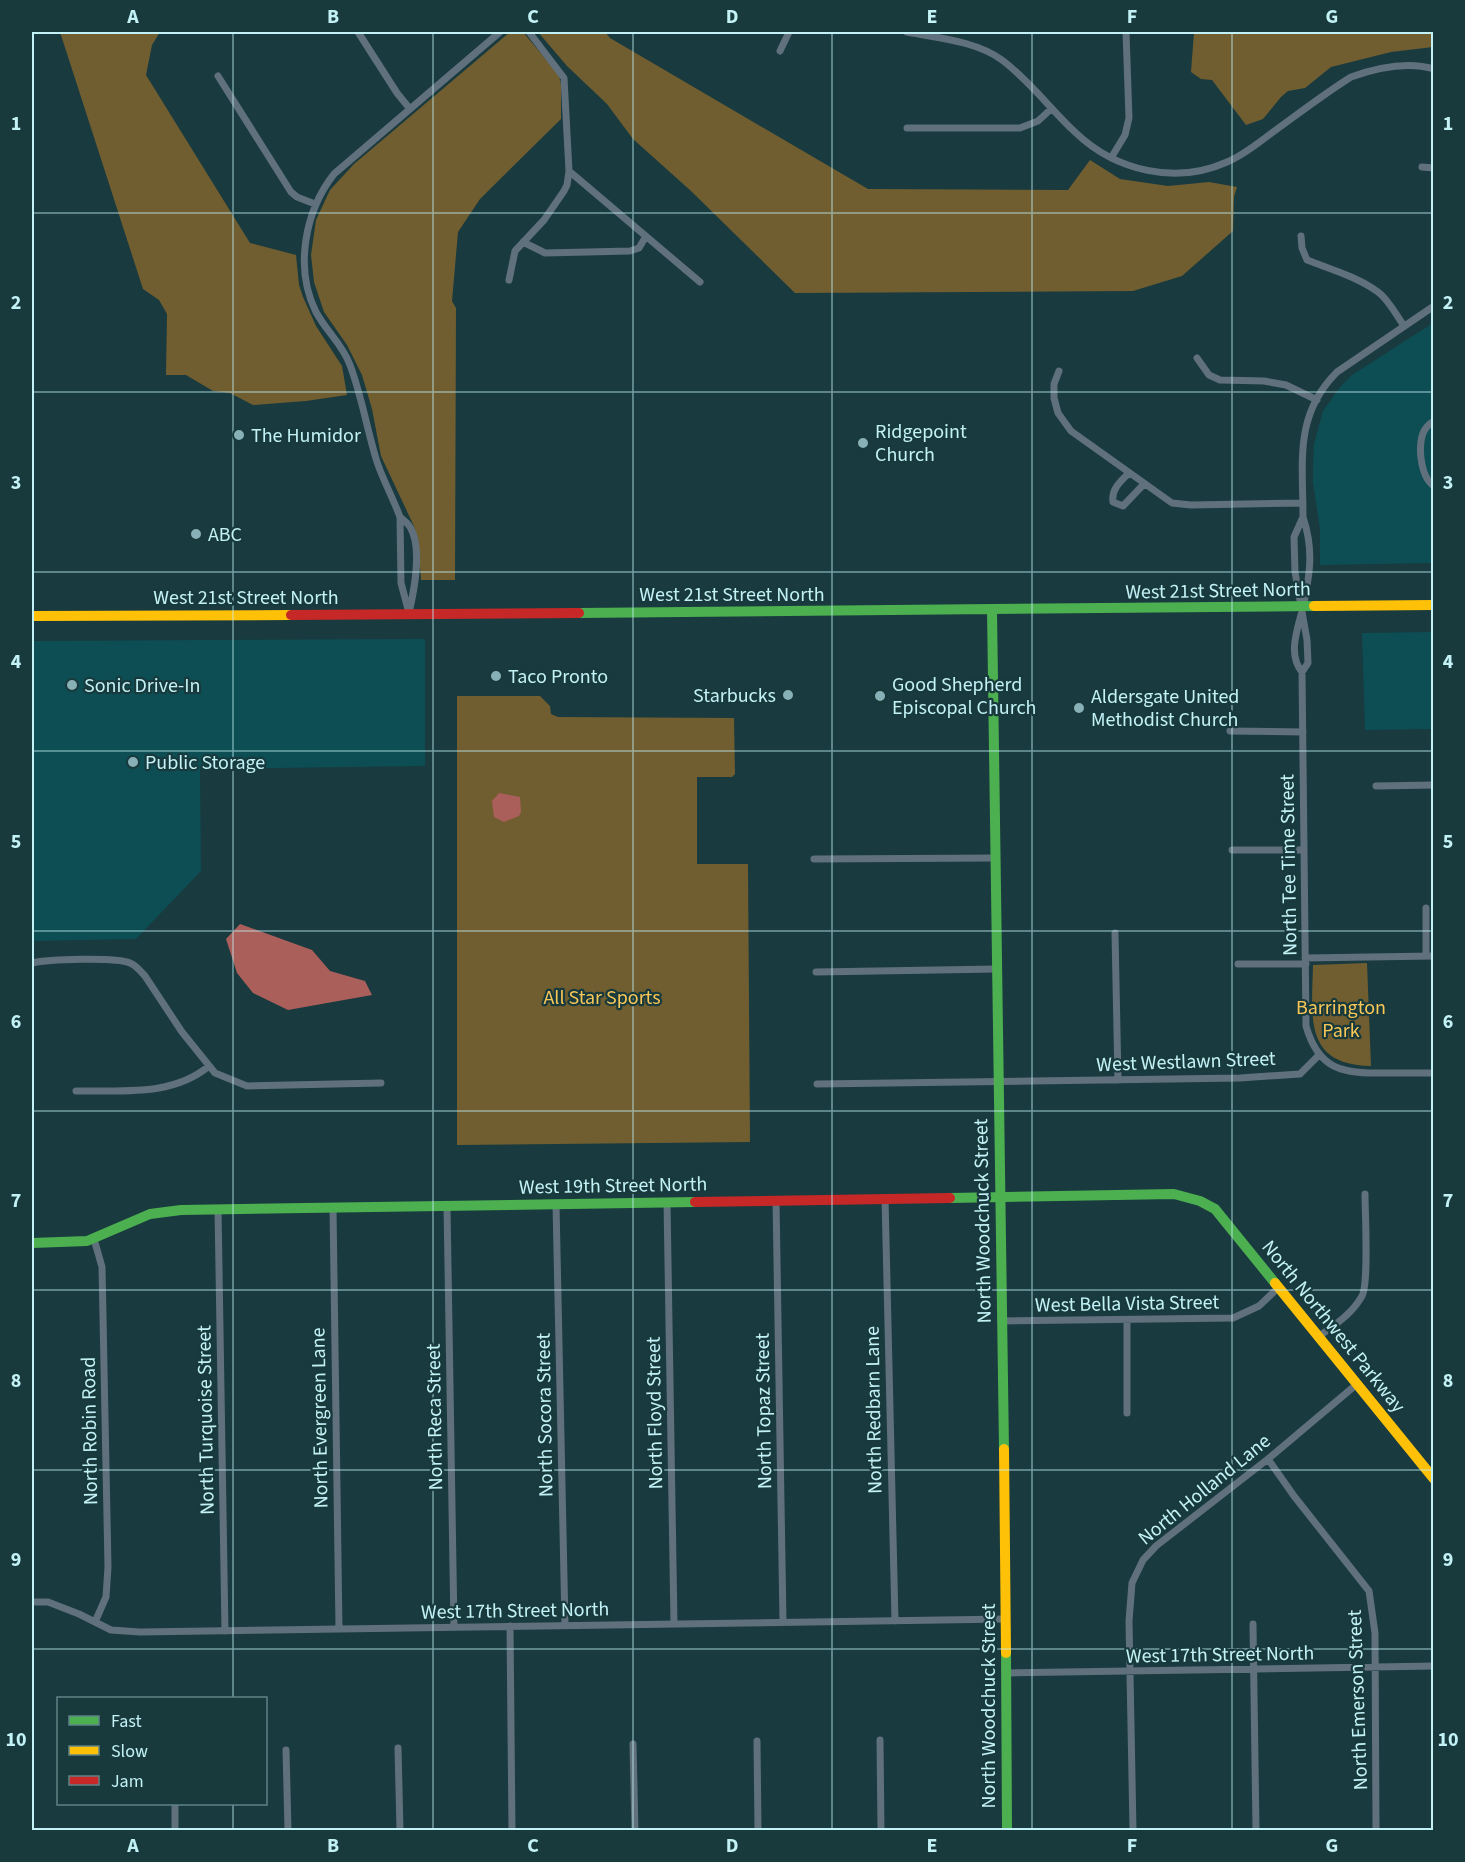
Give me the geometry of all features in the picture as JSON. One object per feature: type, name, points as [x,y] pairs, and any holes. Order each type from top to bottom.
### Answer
[{"type":"street","points":[[358,32],[397,93],[410,109]]},
{"type":"street","points":[[410,613],[401,583],[400,517],[378,464],[350,364],[316,312],[310,295],[306,277],[307,233],[315,204],[324,186],[334,174],[500,32]]},
{"type":"street","points":[[509,280],[515,251],[544,220],[564,191],[569,171],[564,78],[529,32]]},
{"type":"street","points":[[780,51],[789,32]]},
{"type":"street","points":[[907,32],[956,41],[993,54],[1034,89],[1051,109],[1093,148],[1126,165],[1175,175],[1226,163],[1350,77],[1401,66],[1424,66],[1434,69]]},
{"type":"street","points":[[1112,158],[1125,135],[1129,118],[1125,32]]},
{"type":"street","points":[[218,76],[291,192],[315,204]]},
{"type":"street","points":[[907,128],[1020,128],[1038,121],[1051,109]]},
{"type":"street","points":[[1422,167],[1434,168]]},
{"type":"street","points":[[569,171],[700,282]]},
{"type":"street","points":[[523,242],[545,253],[630,252],[639,248],[646,236]]},
{"type":"street","points":[[1301,236],[1302,248],[1307,260],[1377,291],[1384,297],[1404,326]]},
{"type":"street","name":"North Tee Time Street","points":[[1302,672],[1295,664],[1295,641],[1310,572],[1309,536],[1303,517],[1303,437],[1309,413],[1327,382],[1337,372],[1434,306]]},
{"type":"street","points":[[1197,358],[1209,375],[1220,380],[1264,381],[1286,385],[1317,400]]},
{"type":"street","points":[[1059,371],[1054,384],[1054,398],[1058,413],[1071,431],[1108,455],[1172,503],[1303,503]]},
{"type":"street","points":[[1434,421],[1425,429],[1421,445],[1422,469],[1430,484],[1434,486]]},
{"type":"street","points":[[1129,472],[1115,489],[1113,502],[1124,506],[1144,484]]},
{"type":"street","points":[[400,517],[410,527],[416,555],[416,584],[410,613]]},
{"type":"street","name":"North Tee Time Street","points":[[1303,517],[1294,537],[1295,572],[1303,607],[1308,663],[1302,672],[1306,1026],[1310,1040],[1319,1055]]},
{"type":"street","name":"West 21st Street North","points":[[32,616],[1434,605]]},
{"type":"street","name":"North Woodchuck Street","points":[[992,610],[1006,1619],[1006,1830]]},
{"type":"street","points":[[1230,731],[1303,732]]},
{"type":"street","points":[[1376,786],[1434,785]]},
{"type":"street","points":[[1232,850],[1304,850]]},
{"type":"street","points":[[814,859],[996,858]]},
{"type":"street","points":[[1238,964],[1430,956],[1426,908]]},
{"type":"street","points":[[1116,933],[1118,1080]]},
{"type":"street","points":[[32,963],[53,960],[129,962],[138,968],[182,1032],[215,1073],[247,1086],[381,1083]]},
{"type":"street","points":[[816,972],[997,969]]},
{"type":"street","points":[[1319,1055],[1328,1064],[1349,1072],[1434,1073]]},
{"type":"street","name":"West Westlawn Street","points":[[817,1084],[1240,1078],[1300,1074],[1319,1055]]},
{"type":"street","points":[[76,1091],[160,1089],[195,1077],[209,1066]]},
{"type":"street","name":"West 19th Street North","points":[[32,1243],[87,1241],[114,1232],[150,1214],[218,1209],[1149,1193],[1174,1194],[1200,1200]]},
{"type":"street","points":[[1318,1337],[1345,1317],[1363,1294],[1366,1240],[1365,1194]]},
{"type":"street","name":"North Redbarn Lane","points":[[885,1198],[895,1621]]},
{"type":"street","name":"North Topaz Street","points":[[777,1200],[783,1622]]},
{"type":"street","name":"North Northwest Parkway","points":[[1200,1200],[1215,1209],[1434,1479]]},
{"type":"street","name":"North Floyd Street","points":[[668,1202],[674,1624]]},
{"type":"street","name":"North Socora Street","points":[[556,1204],[565,1625]]},
{"type":"street","name":"North Reca Street","points":[[447,1206],[454,1627]]},
{"type":"street","name":"North Evergreen Lane","points":[[333,1207],[339,1629]]},
{"type":"street","name":"North Turquoise Street","points":[[218,1209],[225,1631]]},
{"type":"street","name":"North Robin Road","points":[[94,1239],[102,1267],[108,1567],[106,1597],[95,1622]]},
{"type":"street","name":"West Bella Vista Street","points":[[1001,1322],[1233,1318],[1259,1306],[1279,1287]]},
{"type":"street","points":[[1127,1320],[1127,1413]]},
{"type":"street","name":"North Holland Lane","points":[[1133,1830],[1129,1621],[1131,1583],[1143,1560],[1156,1546],[1268,1459],[1357,1384]]},
{"type":"street","name":"North Emerson Street","points":[[1268,1459],[1294,1496],[1369,1591],[1375,1633],[1376,1830]]},
{"type":"street","name":"West 17th Street North","points":[[32,1602],[48,1602],[111,1630],[140,1632],[1006,1619]]},
{"type":"street","points":[[1253,1624],[1256,1830]]},
{"type":"street","points":[[510,1626],[512,1830]]},
{"type":"street","name":"West 17th Street North","points":[[1006,1673],[1434,1666]]},
{"type":"street","points":[[880,1740],[881,1830]]},
{"type":"street","points":[[757,1741],[758,1830]]},
{"type":"street","points":[[633,1744],[635,1830]]},
{"type":"street","points":[[398,1748],[400,1830]]},
{"type":"street","points":[[286,1750],[288,1830]]},
{"type":"street","points":[[175,1805],[175,1830]]},
{"type":"shaded area","points":[[1433,323],[1433,563],[1320,565],[1320,529],[1313,483],[1313,466],[1314,444],[1323,411],[1340,387],[1352,375]]},
{"type":"shaded area","points":[[1433,632],[1433,729],[1365,730],[1362,633]]},
{"type":"shaded area","points":[[425,639],[425,766],[200,769],[201,871],[136,939],[32,941],[32,641]]},
{"type":"shaded area","points":[[499,793],[520,797],[519,816],[504,822],[494,817],[492,801]]},
{"type":"shaded area","points":[[240,924],[312,950],[330,971],[365,981],[372,995],[288,1010],[253,993],[237,973],[226,939]]},
{"type":"green space","points":[[60,32],[160,32],[152,45],[146,75],[250,243],[296,255],[299,285],[303,297],[316,326],[342,366],[347,395],[253,405],[230,393],[213,391],[186,375],[166,375],[167,314],[159,300],[143,289]]},
{"type":"green space","points":[[510,32],[523,32],[559,75],[561,119],[480,199],[458,232],[452,301],[456,308],[455,580],[421,580],[418,539],[381,456],[372,409],[362,375],[347,345],[324,312],[314,282],[311,255],[316,220],[330,190],[354,164]]},
{"type":"green space","points":[[538,32],[605,32],[610,38],[868,189],[1068,190],[1090,160],[1120,179],[1168,186],[1209,182],[1237,187],[1234,197],[1233,231],[1182,276],[1133,291],[795,293],[691,191],[633,139],[607,104],[567,66]]},
{"type":"green space","points":[[1194,32],[1433,32],[1433,47],[1391,52],[1331,67],[1305,88],[1288,91],[1263,119],[1246,125],[1212,80],[1201,79],[1191,72]]},
{"type":"green space","name":"All Star Sports","points":[[457,696],[540,696],[550,706],[551,714],[558,717],[734,718],[735,774],[732,777],[697,777],[697,864],[748,864],[750,1142],[457,1145]]},
{"type":"green space","name":"Barrington Park","points":[[1367,963],[1371,1066],[1349,1063],[1333,1057],[1323,1047],[1316,1034],[1312,1002],[1313,965]]},
{"type":"traffic: fast","points":[[579,613],[1314,606]]},
{"type":"traffic: fast","points":[[992,610],[1004,1449]]},
{"type":"traffic: fast","points":[[950,1198],[1174,1194],[1200,1201],[1215,1209],[1275,1283]]},
{"type":"traffic: fast","points":[[32,1243],[87,1241],[150,1214],[181,1210],[695,1202]]},
{"type":"traffic: fast","points":[[1006,1653],[1007,1830]]},
{"type":"traffic: slow","points":[[1314,606],[1434,605]]},
{"type":"traffic: slow","points":[[32,616],[291,615]]},
{"type":"traffic: slow","points":[[1275,1283],[1434,1479]]},
{"type":"traffic: slow","points":[[1004,1449],[1006,1653]]},
{"type":"traffic: jam","points":[[291,615],[579,613]]},
{"type":"traffic: jam","points":[[695,1202],[950,1198]]},
{"type":"place","name":"The Humidor","points":[[239,435]]},
{"type":"place","name":"Ridgepoint Church","points":[[863,443]]},
{"type":"place","name":"ABC","points":[[196,534]]},
{"type":"place","name":"Taco Pronto","points":[[496,676]]},
{"type":"place","name":"Sonic Drive-In","points":[[72,685]]},
{"type":"place","name":"Starbucks","points":[[788,695]]},
{"type":"place","name":"Good Shepherd Episcopal Church","points":[[880,696]]},
{"type":"place","name":"Aldersgate United Methodist Church","points":[[1079,708]]},
{"type":"place","name":"Public Storage","points":[[133,762]]}]
